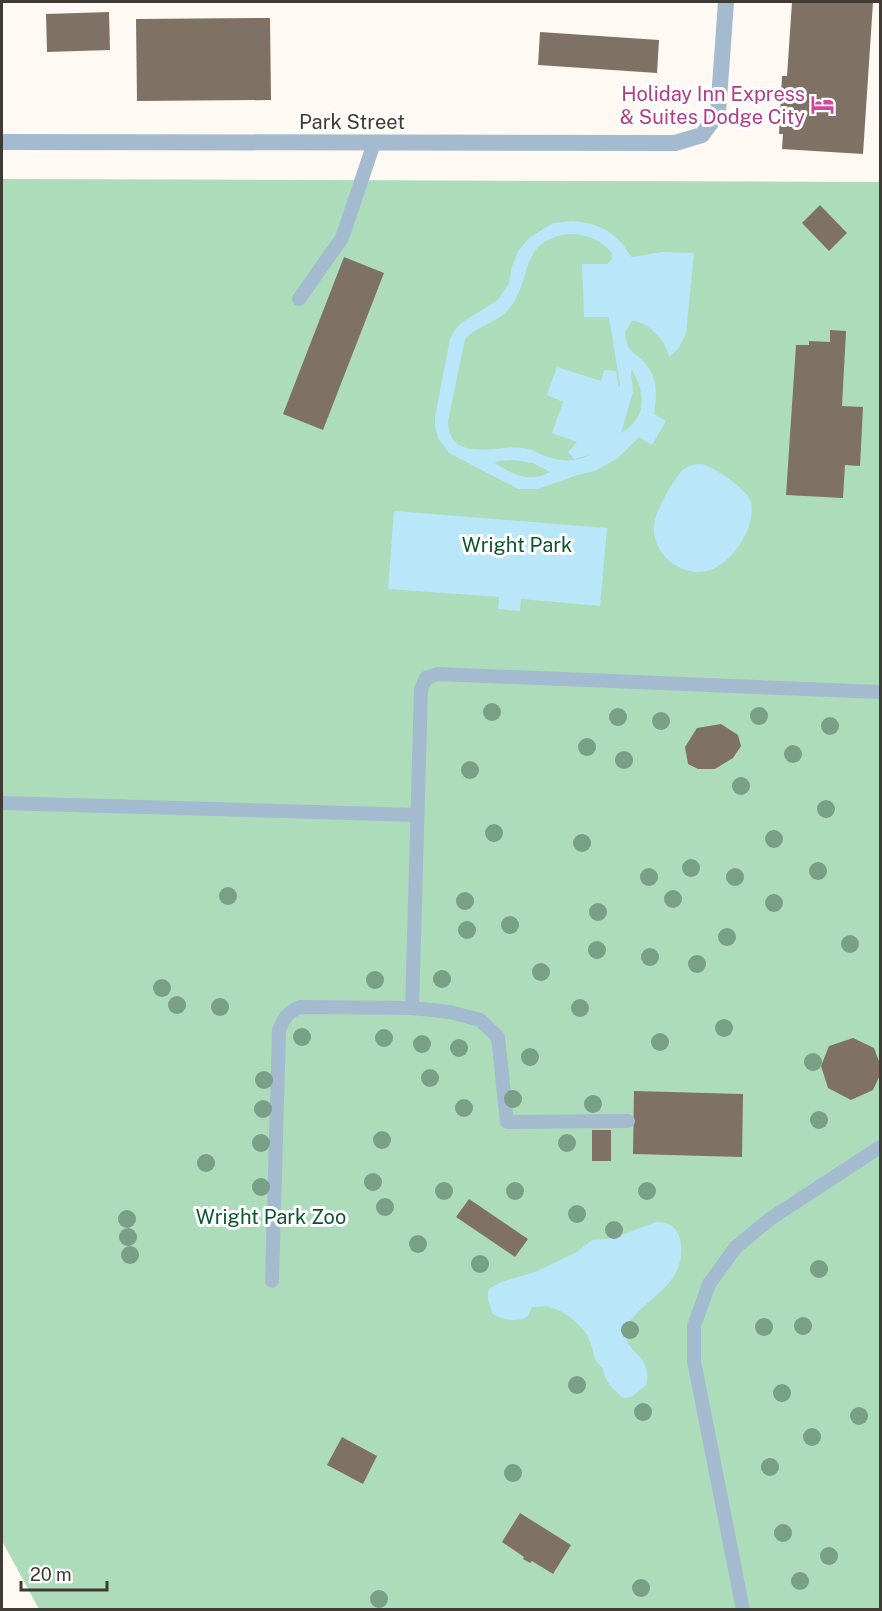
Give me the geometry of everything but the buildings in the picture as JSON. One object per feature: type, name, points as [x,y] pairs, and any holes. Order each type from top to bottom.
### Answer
[{"type":"street","name":"Park Street","points":[[2,142],[675,143],[702,135],[718,113],[726,2]]},
{"type":"lane","points":[[299,299],[342,238],[374,142]]},
{"type":"lane","points":[[412,1008],[421,689],[426,678],[438,674],[880,692]]},
{"type":"lane","points":[[2,803],[417,815]]},
{"type":"lane","points":[[272,1281],[279,1030],[284,1018],[291,1010],[300,1007],[412,1008],[450,1012],[480,1020],[498,1037],[507,1122],[628,1121]]},
{"type":"lane","points":[[743,1610],[694,1361],[694,1326],[709,1284],[736,1247],[770,1219],[880,1147]]},
{"type":"green space","name":"Wright Park","points":[[2,179],[880,182],[880,1609],[39,1609],[2,1541]]},
{"type":"water","points":[[572,221],[600,227],[618,239],[632,257],[662,252],[694,253],[686,334],[678,349],[669,357],[661,339],[644,324],[632,321],[625,332],[627,344],[652,374],[656,394],[654,414],[666,421],[652,445],[639,437],[618,458],[595,471],[538,489],[518,489],[449,453],[438,438],[435,417],[450,339],[454,331],[461,323],[498,300],[509,283],[518,251],[529,238],[553,223]],"holes":[[[568,234],[592,238],[612,253],[612,259],[607,264],[582,264],[584,317],[609,317],[620,385],[611,413],[619,388],[616,371],[604,370],[601,381],[557,367],[547,395],[563,402],[552,433],[577,442],[568,452],[574,459],[590,455],[574,460],[562,460],[524,448],[477,450],[466,448],[450,435],[448,421],[465,339],[508,310],[516,299],[528,264],[540,245],[552,238]],[[631,371],[640,388],[642,405],[636,420],[621,433],[633,392]],[[514,460],[533,463],[550,472],[536,477],[522,476],[495,463]]]},
{"type":"water","points":[[701,464],[721,474],[744,491],[751,502],[752,513],[745,536],[730,557],[710,570],[699,572],[681,568],[666,558],[657,543],[654,525],[661,504],[680,473],[688,467]]},
{"type":"water","points":[[394,511],[607,528],[600,606],[521,599],[520,611],[498,609],[499,597],[388,589]]},
{"type":"water","points":[[656,1222],[668,1224],[677,1231],[681,1255],[678,1269],[671,1280],[642,1308],[625,1329],[629,1344],[642,1360],[647,1375],[646,1385],[631,1397],[623,1398],[610,1385],[603,1368],[596,1360],[585,1332],[562,1312],[548,1307],[532,1307],[528,1316],[516,1320],[501,1318],[493,1314],[488,1300],[489,1289],[501,1282],[535,1272],[577,1252],[592,1240],[607,1239]]},
{"type":"place","name":"Holiday Inn Express & Suites Dodge City","points":[[823,105]]},
{"type":"park label","name":"Wright Park Zoo","points":[[271,1217]]}]
